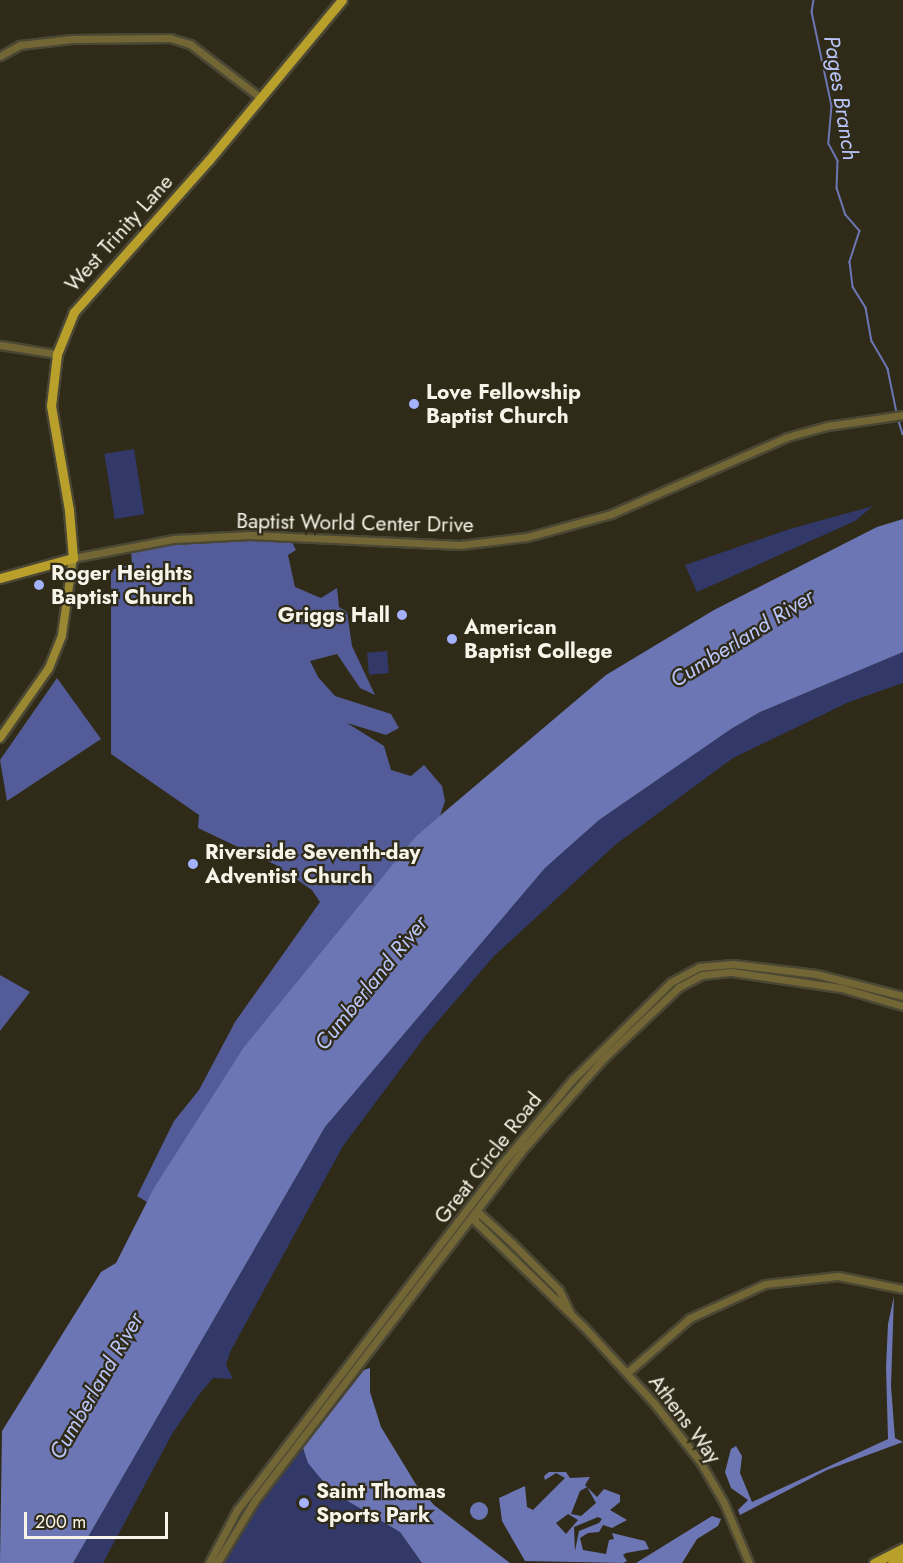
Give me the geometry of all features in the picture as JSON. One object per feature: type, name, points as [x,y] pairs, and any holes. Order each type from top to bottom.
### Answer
[{"type":"main road","name":"West Trinity Lane","points":[[0,738],[36,689],[55,651],[69,597],[73,558],[69,510],[51,406],[57,354],[81,300],[261,98],[342,0]]},
{"type":"main road","points":[[0,578],[73,558]]},
{"type":"main road","points":[[874,1563],[903,1548]]},
{"type":"main road","points":[[892,1563],[903,1557]]},
{"type":"street","points":[[0,56],[20,45],[72,39],[170,38],[190,44],[261,98]]},
{"type":"street","points":[[0,345],[57,354]]},
{"type":"street","name":"Baptist World Center Drive","points":[[73,558],[174,539],[250,535],[450,545],[527,537],[611,514],[787,437],[865,419],[903,415]]},
{"type":"street","name":"Great Circle Road","points":[[209,1563],[231,1518],[467,1209],[572,1080],[664,988],[692,970],[737,964],[816,974],[903,996]]},
{"type":"street","name":"Great Circle Road","points":[[218,1563],[241,1519],[475,1214],[589,1074],[669,995],[694,978],[725,972],[841,988],[903,1006]]},
{"type":"street","name":"Athens Way","points":[[467,1209],[480,1214],[559,1290],[570,1313]]},
{"type":"street","name":"Athens Way","points":[[475,1214],[475,1221],[501,1244],[628,1372],[701,1463],[724,1503],[749,1563]]},
{"type":"street","points":[[501,1244],[523,1254]]},
{"type":"street","points":[[628,1372],[690,1318],[765,1284],[838,1276],[903,1289]]},
{"type":"street","points":[[307,1417],[314,1415],[334,1396]]},
{"type":"shaded area","points":[[134,449],[144,514],[115,519],[104,454]]},
{"type":"shaded area","points":[[873,506],[855,521],[697,592],[685,565],[790,529]]},
{"type":"shaded area","points":[[289,536],[296,550],[288,555],[295,587],[321,598],[337,588],[339,607],[347,612],[352,646],[375,695],[360,688],[337,654],[310,661],[318,677],[335,696],[391,714],[399,728],[386,735],[347,723],[384,746],[391,770],[411,776],[424,765],[442,786],[445,801],[440,816],[416,836],[147,1202],[137,1196],[174,1121],[199,1090],[235,1022],[320,902],[312,890],[276,865],[198,828],[199,815],[111,754],[111,570],[132,564],[131,550],[168,544],[174,539]]},
{"type":"shaded area","points":[[387,651],[389,673],[369,675],[367,653]]},
{"type":"shaded area","points":[[903,652],[903,683],[849,702],[733,758],[615,845],[494,956],[426,1035],[343,1146],[230,1352],[226,1365],[233,1379],[213,1378],[198,1396],[172,1434],[103,1563],[73,1563],[325,1127],[545,868],[599,820],[731,729],[760,712]]},
{"type":"shaded area","points":[[57,678],[101,739],[7,801],[0,760]]},
{"type":"shaded area","points":[[0,975],[30,992],[0,1031]]},
{"type":"shaded area","name":"Saint Thomas Sports Park","points":[[300,1445],[326,1487],[400,1532],[422,1563],[223,1563],[245,1520]]},
{"type":"water","name":"Cumberland River","points":[[903,519],[903,652],[760,712],[731,729],[599,820],[545,868],[325,1127],[73,1563],[0,1563],[2,1431],[101,1272],[116,1263],[154,1188],[244,1047],[416,836],[606,675],[714,610],[877,527]]},
{"type":"water","points":[[894,1296],[891,1386],[895,1438],[903,1442],[827,1470],[740,1515],[738,1510],[748,1500],[731,1488],[725,1472],[731,1449],[736,1446],[742,1456],[740,1473],[752,1502],[888,1439],[886,1367],[888,1324]]},
{"type":"water","points":[[370,1368],[370,1392],[381,1427],[417,1486],[434,1505],[510,1563],[422,1563],[400,1532],[331,1491],[308,1463],[303,1448],[364,1370]]},
{"type":"water","points":[[549,1472],[566,1472],[570,1478],[590,1477],[585,1485],[597,1497],[604,1489],[620,1495],[620,1502],[610,1510],[627,1520],[612,1528],[603,1525],[599,1532],[588,1533],[580,1538],[583,1550],[606,1554],[609,1540],[614,1539],[612,1533],[645,1541],[649,1549],[626,1553],[623,1555],[627,1561],[623,1563],[525,1561],[502,1521],[499,1498],[525,1486],[527,1507],[533,1510],[565,1478],[556,1473],[545,1480],[544,1476]],"holes":[[[587,1487],[596,1503],[581,1516],[571,1514],[580,1491]],[[568,1514],[578,1520],[566,1534],[556,1523]],[[598,1517],[602,1519],[599,1523],[579,1531],[575,1551],[574,1527]]]},
{"type":"water","points":[[475,1502],[483,1502],[488,1507],[486,1518],[475,1520],[470,1515],[470,1507]]},
{"type":"water","points":[[712,1516],[721,1519],[718,1526],[697,1539],[682,1563],[636,1563]]},
{"type":"waterway","name":"Pages Branch","points":[[814,0],[812,12],[832,106],[829,144],[838,161],[837,188],[846,215],[860,231],[850,262],[853,287],[866,308],[872,341],[888,369],[897,413]]},
{"type":"waterway","name":"Pages Branch","points":[[898,418],[903,434]]},
{"type":"place","name":"Love Fellowship Baptist Church","points":[[414,404]]},
{"type":"place","name":"Roger Heights Baptist Church","points":[[39,585]]},
{"type":"place","name":"Griggs Hall","points":[[402,615]]},
{"type":"place","name":"American Baptist College","points":[[452,639]]},
{"type":"place","name":"Riverside Seventh-day Adventist Church","points":[[193,864]]},
{"type":"place","name":"Saint Thomas Sports Park","points":[[304,1503]]}]
